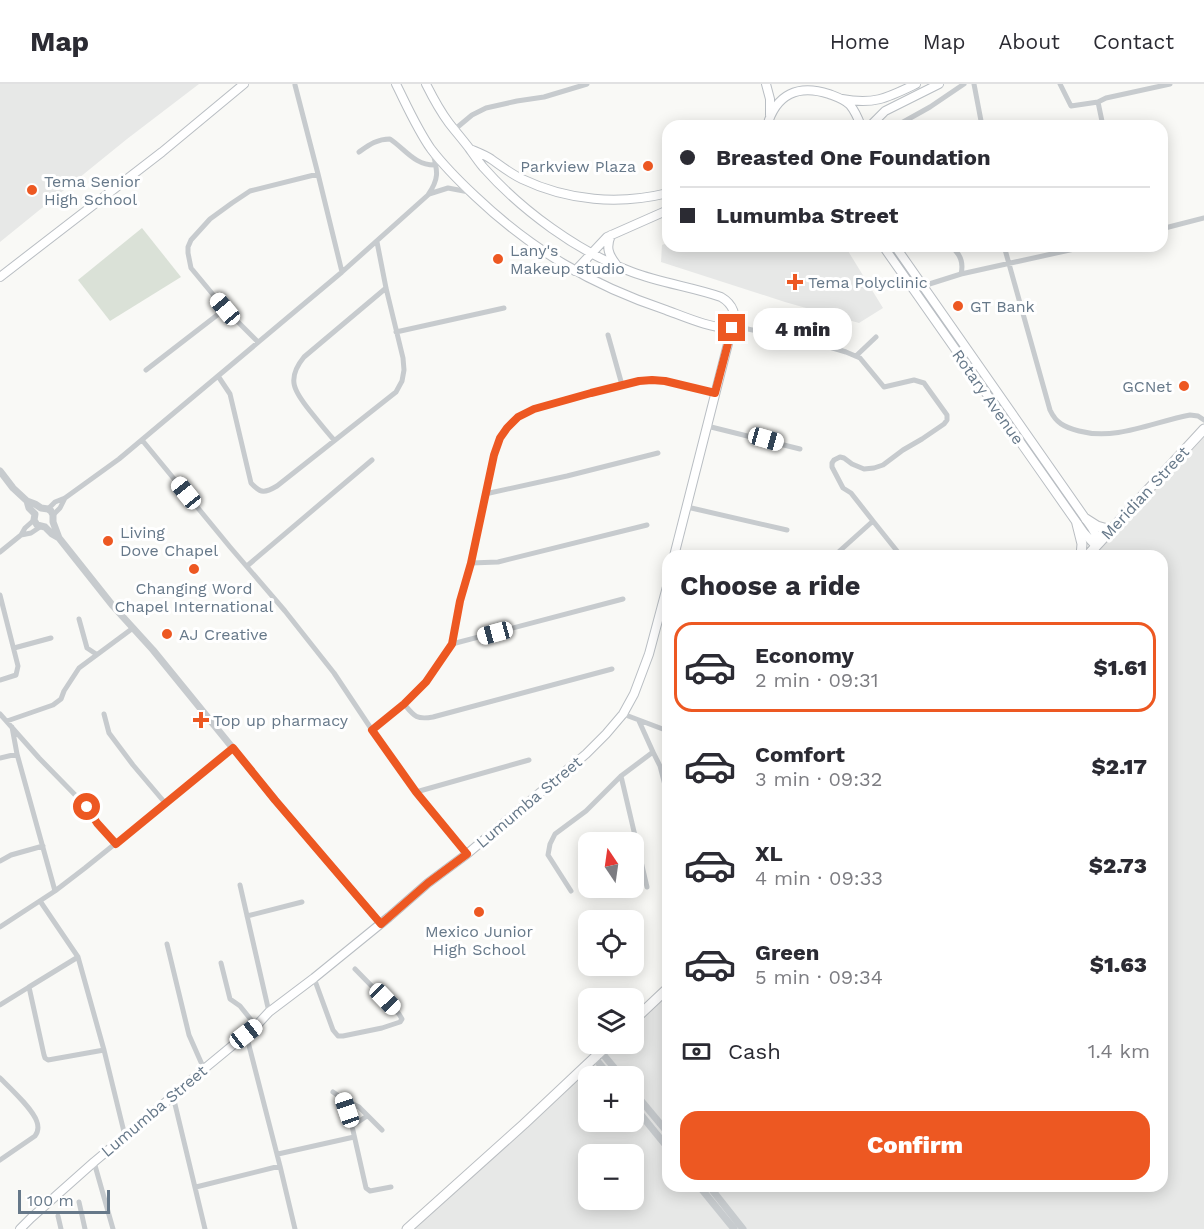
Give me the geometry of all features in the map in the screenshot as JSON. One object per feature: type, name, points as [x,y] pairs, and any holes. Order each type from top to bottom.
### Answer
[{"type":"main road","points":[[0,277],[162,152],[244,84]]},
{"type":"main road","points":[[396,84],[411,115],[445,166],[471,193],[511,228],[553,258],[599,284],[635,300],[708,324],[724,329],[733,327]]},
{"type":"main road","points":[[426,84],[439,108],[481,165],[516,199],[565,236],[593,254],[633,272],[721,297],[727,300],[734,311],[733,327],[676,550]]},
{"type":"main road","points":[[766,84],[770,99],[769,120]]},
{"type":"main road","points":[[794,84],[842,99],[865,102],[888,97],[916,84]]},
{"type":"main road","points":[[876,120],[885,111],[939,84]]},
{"type":"main road","points":[[770,115],[783,98],[806,88]]},
{"type":"main road","points":[[842,99],[851,106],[859,120]]},
{"type":"main road","points":[[470,149],[521,178],[555,192],[600,200],[642,199],[662,194]]},
{"type":"main road","points":[[575,272],[611,234],[662,213]]},
{"type":"main road","points":[[611,234],[608,249],[616,264]]},
{"type":"main road","name":"Rotary Avenue","points":[[887,252],[953,347],[1098,544]]},
{"type":"main road","name":"Rotary Avenue","points":[[900,252],[1081,521]]},
{"type":"main road","points":[[953,347],[962,341]]},
{"type":"main road","name":"Meridian Street","points":[[1092,550],[1204,429]]},
{"type":"main road","points":[[1081,550],[1081,521],[1111,530]]},
{"type":"main road","name":"Lumumba Street","points":[[20,1229],[94,1162],[256,1026],[269,1012],[381,924],[586,754],[623,714],[641,678],[662,605]]},
{"type":"main road","points":[[644,1011],[662,994]]},
{"type":"main road","points":[[407,1229],[598,1055]]},
{"type":"street","points":[[454,130],[472,115],[486,108],[517,100],[544,97],[568,87],[587,84]]},
{"type":"street","points":[[907,120],[964,84]]},
{"type":"street","points":[[974,84],[981,120]]},
{"type":"street","points":[[1060,84],[1071,106],[1098,102],[1106,98],[1170,84]]},
{"type":"street","points":[[295,85],[342,272]]},
{"type":"street","points":[[1098,102],[1102,120]]},
{"type":"street","points":[[359,152],[370,143],[380,139],[390,139],[419,162],[436,165]]},
{"type":"street","points":[[0,552],[21,535],[34,517],[49,514],[60,508],[65,498],[142,440],[342,272],[428,195],[437,180],[431,148]]},
{"type":"street","points":[[258,342],[225,309],[191,268],[188,246],[210,219],[250,191],[318,174]]},
{"type":"street","points":[[428,195],[448,188],[471,193]]},
{"type":"street","points":[[1168,227],[1204,218]]},
{"type":"street","points":[[218,376],[230,394],[251,483],[261,491],[268,491],[277,486],[396,392],[402,381],[403,358],[377,242]]},
{"type":"street","points":[[957,252],[960,255],[963,267],[961,274]]},
{"type":"street","points":[[1006,252],[1050,410],[1061,425],[1099,435],[1116,434],[1190,415],[1204,420]]},
{"type":"street","points":[[923,286],[961,274],[1062,252]]},
{"type":"street","points":[[334,440],[295,391],[293,380],[297,365],[386,288]]},
{"type":"street","points":[[396,332],[504,308]]},
{"type":"street","points":[[146,370],[225,309]]},
{"type":"street","points":[[733,327],[826,346],[860,358],[885,387],[914,380],[924,383],[947,415],[944,424],[883,465],[864,469],[844,458],[834,460],[832,463],[843,488],[851,493],[896,550]]},
{"type":"street","points":[[608,335],[622,385]]},
{"type":"street","points":[[856,357],[876,338]]},
{"type":"street","points":[[372,730],[404,704],[426,682],[452,644],[494,455],[500,438],[518,417],[534,409],[639,381],[658,380],[715,393]]},
{"type":"street","points":[[707,426],[800,449]]},
{"type":"street","points":[[142,440],[334,672],[416,792],[467,854]]},
{"type":"street","points":[[485,494],[658,453]]},
{"type":"street","points":[[247,566],[372,460]]},
{"type":"street","points":[[0,471],[27,501],[49,514],[59,538],[275,800],[381,924]]},
{"type":"street","points":[[27,501],[34,517],[42,527],[59,538]]},
{"type":"street","points":[[687,507],[787,530]]},
{"type":"street","points":[[21,535],[50,526],[49,514]]},
{"type":"street","points":[[841,550],[873,521]]},
{"type":"street","points":[[471,563],[498,562],[647,525]]},
{"type":"street","points":[[0,595],[18,666],[18,672],[14,677],[0,680]]},
{"type":"street","points":[[452,644],[623,599]]},
{"type":"street","points":[[78,619],[87,648],[96,654]]},
{"type":"street","points":[[9,723],[61,699],[79,668],[133,628]]},
{"type":"street","points":[[14,648],[51,638]]},
{"type":"street","points":[[404,704],[415,716],[423,719],[612,669]]},
{"type":"street","points":[[0,714],[87,807],[97,823],[116,844]]},
{"type":"street","points":[[104,714],[109,733],[166,804]]},
{"type":"street","points":[[623,714],[662,729]]},
{"type":"street","points":[[639,721],[662,774]]},
{"type":"street","points":[[9,723],[55,891]]},
{"type":"street","points":[[0,917],[2,926],[55,891],[233,748]]},
{"type":"street","points":[[571,891],[548,855],[555,834],[586,811],[621,777],[653,752]]},
{"type":"street","points":[[0,758],[17,754]]},
{"type":"street","points":[[416,792],[529,760]]},
{"type":"street","points":[[621,777],[647,887]]},
{"type":"street","points":[[0,861],[11,855],[43,846]]},
{"type":"street","points":[[240,885],[269,1012]]},
{"type":"street","points":[[40,901],[78,957],[125,1136]]},
{"type":"street","points":[[248,916],[302,902]]},
{"type":"street","points":[[167,944],[189,1035],[204,1069]]},
{"type":"street","points":[[0,1005],[78,957]]},
{"type":"street","points":[[221,963],[230,999],[240,1006],[256,1026]]},
{"type":"street","points":[[314,978],[333,1030],[338,1036],[400,1022],[402,1019],[399,1014],[356,969]]},
{"type":"street","points":[[29,987],[46,1059],[104,1050]]},
{"type":"street","points":[[246,1034],[295,1229]]},
{"type":"street","points":[[598,1055],[604,1066]]},
{"type":"street","points":[[598,1055],[610,1066]]},
{"type":"street","points":[[0,1078],[16,1094],[38,1126],[35,1136],[0,1160]]},
{"type":"street","points":[[333,1092],[359,1107],[382,1130]]},
{"type":"street","points":[[173,1096],[205,1229]]},
{"type":"street","points":[[343,1099],[352,1126],[366,1188],[370,1191],[391,1187]]},
{"type":"street","points":[[644,1104],[662,1126]]},
{"type":"street","points":[[352,1126],[367,1116]]},
{"type":"street","points":[[644,1119],[662,1141]]},
{"type":"street","points":[[278,1154],[354,1137]]},
{"type":"street","points":[[94,1162],[113,1229]]},
{"type":"street","points":[[196,1187],[280,1166]]},
{"type":"street","points":[[704,1192],[734,1229]]},
{"type":"street","points":[[714,1192],[743,1229]]},
{"type":"street","points":[[79,1202],[85,1229]]},
{"type":"street","points":[[58,1216],[61,1229]]},
{"type":"shaded area","name":"Tema Senior High School","points":[[0,84],[199,84],[0,242]]},
{"type":"shaded area","points":[[142,228],[181,277],[110,321],[78,280]]},
{"type":"shaded area","name":"Tema Polyclinic","points":[[662,245],[662,252],[849,252],[883,308],[859,323],[661,262]]},
{"type":"shaded area","points":[[1204,432],[1204,1229],[409,1229],[578,1073],[578,1132],[644,1132],[644,1066],[585,1066],[598,1054],[644,1054],[644,1010],[662,992],[662,1192],[1168,1192],[1168,550],[1092,550]]},
{"type":"place","name":"Parkview Plaza","points":[[648,166]]},
{"type":"place","name":"Tema Senior High School","points":[[32,190]]},
{"type":"place","name":"Lany's Makeup studio","points":[[498,259]]},
{"type":"place","name":"Tema Polyclinic","points":[[795,282]]},
{"type":"place","name":"GT Bank","points":[[958,306]]},
{"type":"place","name":"GCNet","points":[[1184,386]]},
{"type":"place","name":"Living Dove Chapel","points":[[108,541]]},
{"type":"place","name":"Changing Word Chapel International","points":[[194,569]]},
{"type":"place","name":"AJ Creative","points":[[167,634]]},
{"type":"place","name":"Top up pharmacy","points":[[201,720]]},
{"type":"place","name":"Mexico Junior High School","points":[[479,912]]},
{"type":"route","points":[[87,807],[97,823],[116,844],[233,748],[381,924],[428,883],[467,854],[416,792],[372,730],[404,704],[426,682],[452,644],[494,455],[500,438],[518,417],[534,409],[639,381],[665,381],[715,393],[732,328]]}]
